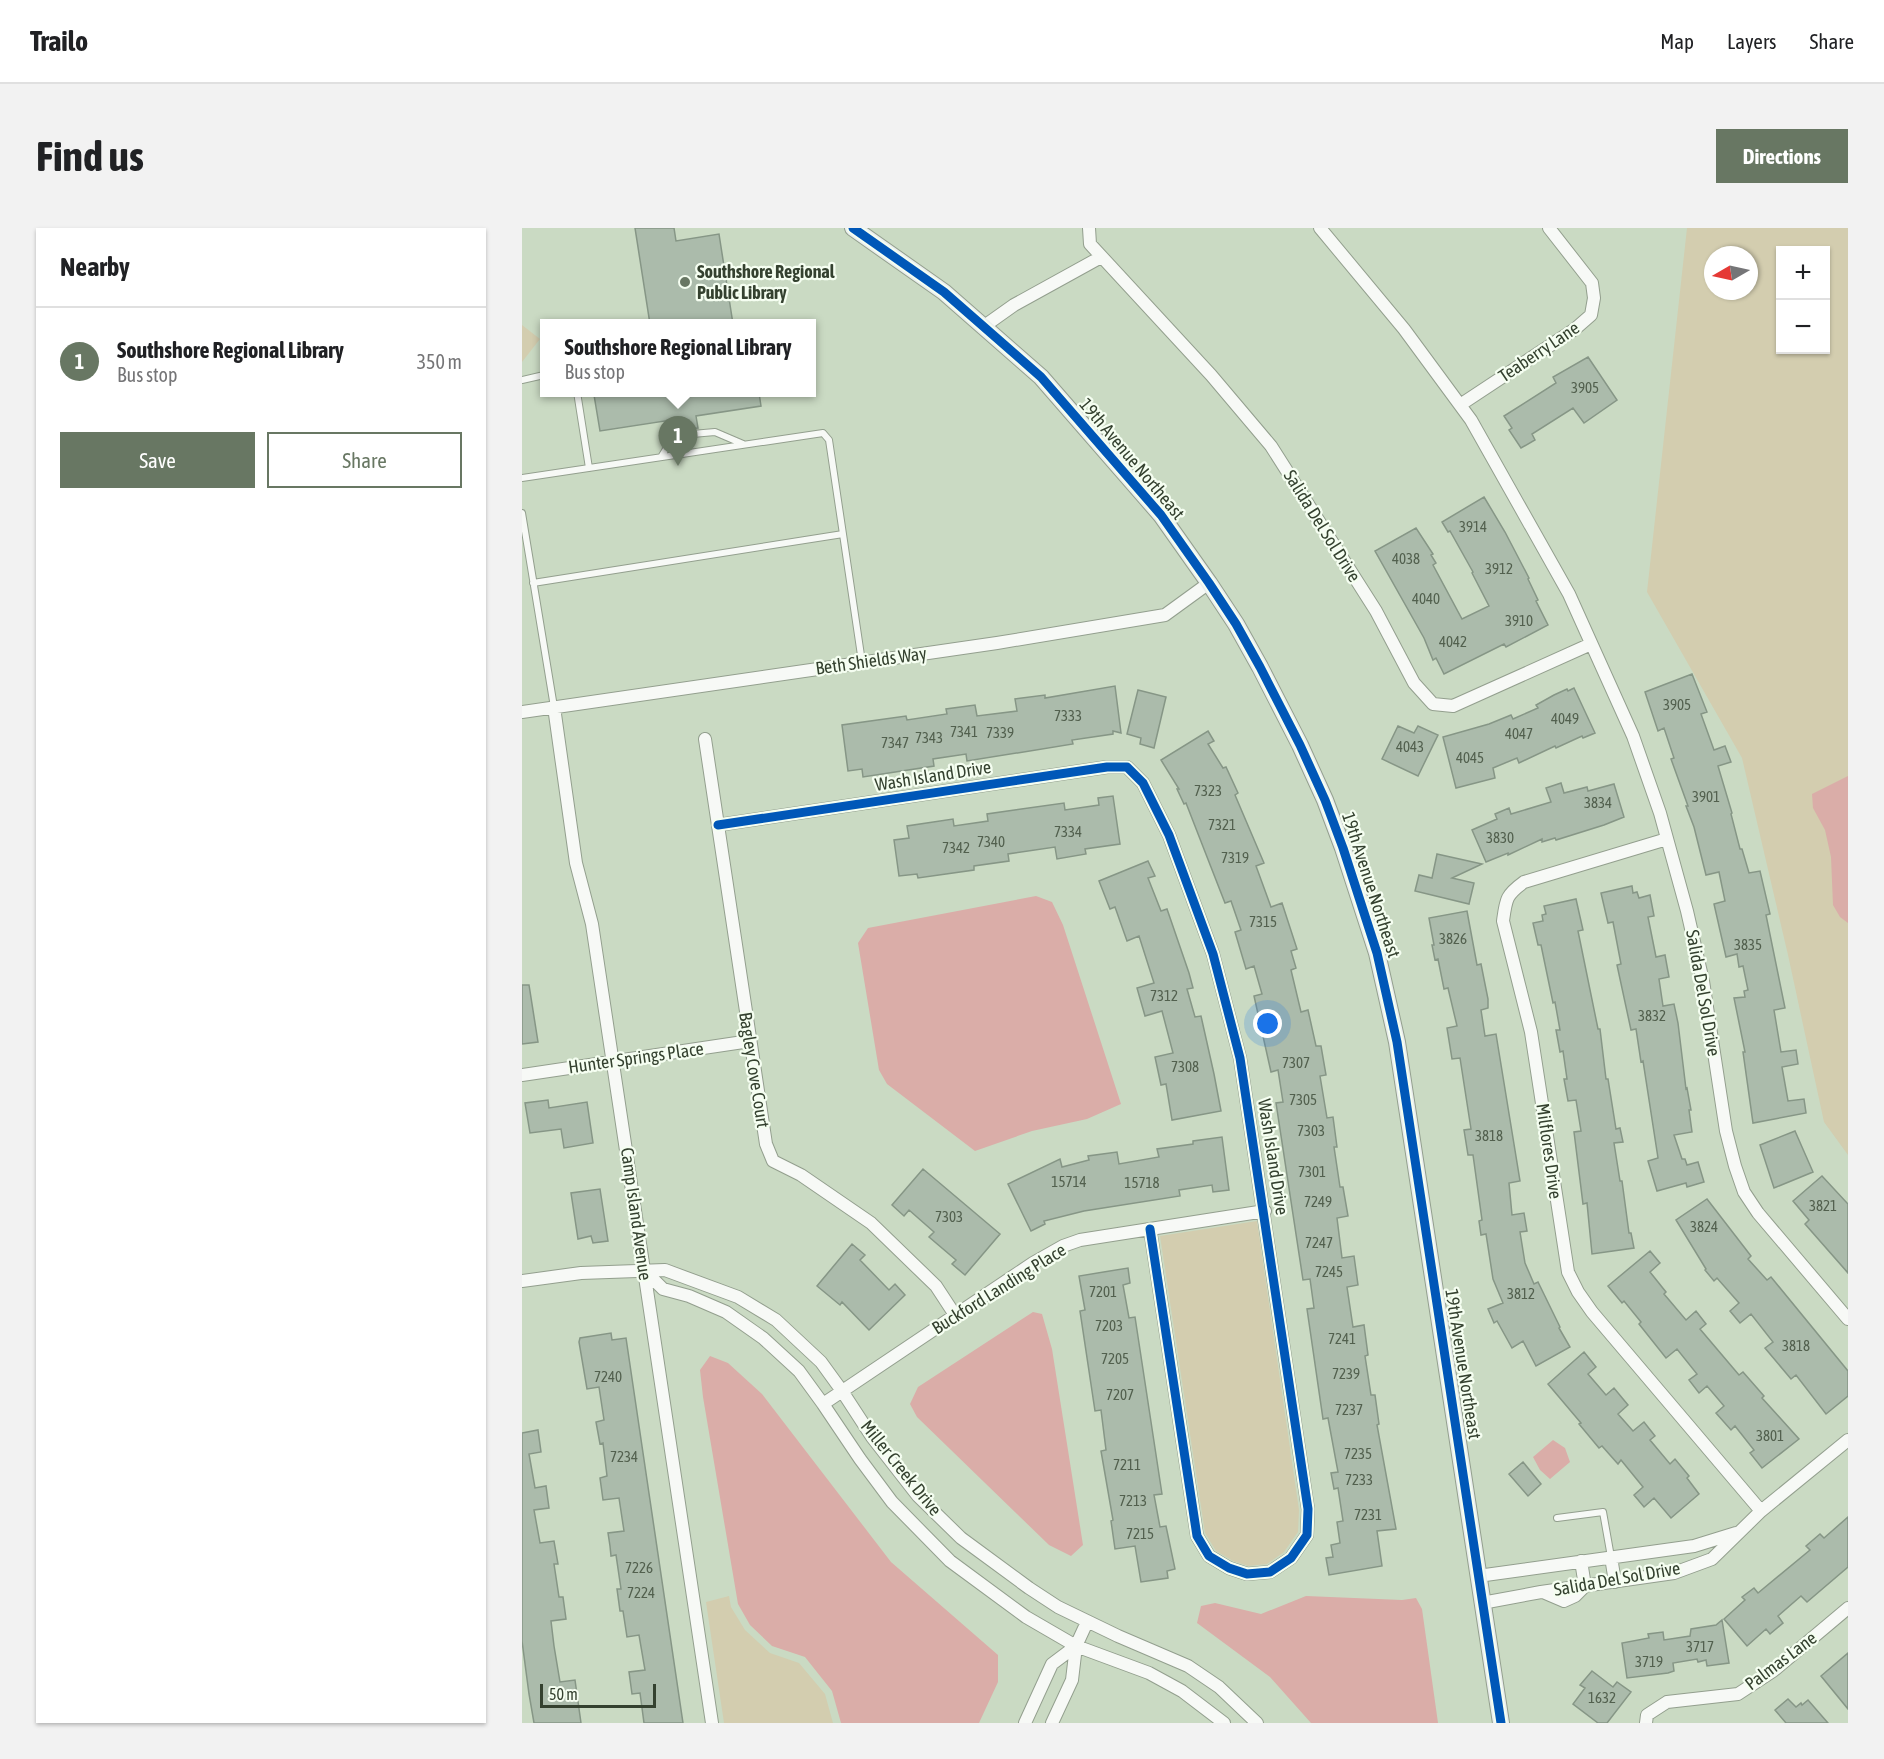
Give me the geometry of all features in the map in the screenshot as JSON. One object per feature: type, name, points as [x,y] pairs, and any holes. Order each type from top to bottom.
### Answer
[{"type":"street","name":"19th Avenue Northeast","points":[[853,228],[944,292],[1041,377],[1161,515],[1236,624],[1300,746],[1325,800],[1377,953],[1405,1085],[1501,1723]]},
{"type":"street","name":"Salida Del Sol Drive","points":[[1089,228],[1090,244],[1211,375],[1271,446],[1376,611],[1414,683],[1433,704],[1453,706],[1592,644]]},
{"type":"street","name":"Salida Del Sol Drive","points":[[1320,228],[1404,329],[1471,420],[1569,594],[1633,736],[1667,838],[1703,981],[1726,1131],[1744,1192],[1758,1213],[1848,1319]]},
{"type":"street","name":"Teaberry Lane","points":[[1460,405],[1575,329],[1591,315],[1594,298],[1592,283],[1549,228]]},
{"type":"street","points":[[983,327],[1014,305],[1101,257]]},
{"type":"street","name":"Beth Shields Way","points":[[522,712],[997,643],[1165,615],[1209,583]]},
{"type":"street","name":"Camp Island Avenue","points":[[554,707],[576,863],[592,924],[614,1062],[712,1723]]},
{"type":"street","name":"Bagley Cove Court","points":[[705,739],[765,1144],[774,1161],[801,1175],[871,1223],[936,1286],[955,1315]]},
{"type":"street","name":"Wash Island Drive","points":[[718,825],[1107,767],[1127,767],[1143,783],[1169,835],[1213,954],[1240,1058],[1265,1211],[1308,1509],[1307,1535],[1291,1558],[1270,1572],[1247,1574],[1229,1568],[1209,1556],[1197,1536],[1150,1229]]},
{"type":"street","name":"Milflores Drive","points":[[1667,838],[1524,882],[1511,891],[1505,904],[1503,921],[1531,1032],[1568,1272],[1592,1312],[1761,1511]]},
{"type":"street","name":"Hunter Springs Place","points":[[522,1075],[750,1041]]},
{"type":"street","name":"Buckford Landing Place","points":[[823,1404],[1033,1263],[1063,1246],[1080,1240],[1265,1211]]},
{"type":"street","name":"Miller Creek Drive","points":[[522,1281],[581,1273],[665,1270],[738,1298],[776,1320],[821,1362],[872,1437],[918,1496],[962,1538],[1029,1588],[1087,1622],[1188,1666],[1219,1687],[1257,1723]]},
{"type":"street","name":"Miller Creek Drive","points":[[645,1271],[663,1289],[689,1296],[726,1312],[763,1338],[799,1371],[892,1502],[950,1561],[1026,1617],[1076,1646],[1149,1673],[1182,1691],[1224,1723]]},
{"type":"street","name":"Salida Del Sol Drive","points":[[1482,1603],[1541,1592],[1564,1601],[1575,1596],[1585,1586],[1674,1573],[1712,1558],[1761,1511],[1848,1440]]},
{"type":"street","name":"Salida Del Sol Drive","points":[[1478,1576],[1694,1545],[1740,1532]]},
{"type":"street","points":[[1611,1557],[1615,1581]]},
{"type":"street","points":[[1581,1562],[1585,1586]]},
{"type":"street","name":"Palmas Lane","points":[[1646,1723],[1647,1715],[1667,1702],[1738,1694],[1773,1671],[1848,1608]]},
{"type":"street","points":[[1052,1723],[1072,1680],[1076,1646],[1087,1622]]},
{"type":"street","points":[[1025,1723],[1053,1664],[1076,1646]]},
{"type":"lane","points":[[522,380],[540,376]]},
{"type":"lane","points":[[578,397],[589,468]]},
{"type":"lane","points":[[661,457],[671,441],[681,435],[715,432],[743,445]]},
{"type":"lane","points":[[522,478],[823,433],[829,440],[862,662]]},
{"type":"lane","points":[[522,513],[554,707]]},
{"type":"lane","points":[[533,583],[843,534]]},
{"type":"lane","points":[[1557,1518],[1603,1512],[1611,1557]]},
{"type":"shaded area","points":[[1687,228],[1848,228],[1848,1155],[1824,1122],[1742,758],[1647,592]]},
{"type":"shaded area","points":[[522,325],[540,339],[522,362]]},
{"type":"shaded area","points":[[1848,776],[1848,923],[1840,917],[1833,905],[1831,857],[1825,830],[1813,808],[1812,794]]},
{"type":"shaded area","points":[[1036,896],[1052,902],[1063,925],[1121,1104],[1087,1119],[1032,1131],[975,1151],[887,1084],[879,1070],[858,943],[868,928]]},
{"type":"shaded area","points":[[1257,1221],[1299,1510],[1298,1532],[1284,1552],[1267,1564],[1248,1566],[1233,1561],[1216,1551],[1205,1533],[1160,1236]]},
{"type":"shaded area","points":[[1033,1312],[1042,1314],[1052,1349],[1083,1545],[1071,1556],[1049,1545],[917,1417],[910,1404],[918,1387]]},
{"type":"shaded area","points":[[710,1356],[728,1363],[762,1394],[891,1562],[998,1655],[998,1682],[979,1723],[841,1723],[832,1691],[805,1657],[772,1646],[750,1625],[738,1604],[703,1397],[700,1370]]},
{"type":"shaded area","points":[[1553,1440],[1565,1448],[1570,1462],[1550,1479],[1540,1470],[1533,1457]]},
{"type":"shaded area","points":[[729,1596],[731,1607],[745,1630],[770,1653],[799,1663],[825,1694],[833,1723],[724,1723],[706,1602]]},
{"type":"shaded area","points":[[1306,1596],[1402,1600],[1416,1598],[1422,1609],[1438,1723],[1311,1723],[1270,1677],[1197,1623],[1201,1606],[1215,1603],[1261,1614]]},
{"type":"building","name":"Southshore Regional Public Library","points":[[635,228],[674,228],[676,241],[719,234],[732,319],[649,319]]},
{"type":"building","points":[[1588,357],[1617,400],[1584,423],[1573,408],[1532,434],[1535,440],[1521,448],[1509,430],[1512,428],[1504,416],[1556,383],[1553,377]]},
{"type":"building","points":[[594,397],[760,397],[761,406],[696,416],[698,428],[685,429],[684,418],[600,431]]},
{"type":"building","points":[[1484,497],[1529,578],[1538,600],[1536,601],[1548,625],[1506,647],[1504,644],[1444,674],[1436,658],[1433,660],[1424,638],[1375,551],[1416,528],[1433,554],[1431,555],[1436,563],[1433,565],[1462,619],[1489,606],[1473,572],[1450,531],[1448,532],[1442,522]]},
{"type":"building","points":[[1692,674],[1707,712],[1701,714],[1714,750],[1725,746],[1731,762],[1718,766],[1740,849],[1742,849],[1749,873],[1760,871],[1770,914],[1766,915],[1785,1008],[1774,1010],[1781,1052],[1796,1050],[1798,1064],[1782,1067],[1788,1101],[1804,1099],[1806,1113],[1753,1123],[1743,1052],[1745,1052],[1734,998],[1745,997],[1744,991],[1748,990],[1743,966],[1739,967],[1737,954],[1726,957],[1714,904],[1725,901],[1719,872],[1706,875],[1664,728],[1658,731],[1645,692]]},
{"type":"building","points":[[1115,686],[1121,733],[1113,731],[1113,734],[1072,740],[1073,744],[967,761],[966,754],[933,759],[934,766],[863,777],[862,769],[848,771],[842,725],[906,716],[907,720],[947,714],[946,709],[975,705],[977,716],[1017,711],[1015,699],[1045,695],[1045,698]]},
{"type":"building","points":[[1574,688],[1595,733],[1583,738],[1582,736],[1556,748],[1555,746],[1519,763],[1517,758],[1493,768],[1495,778],[1456,788],[1443,737],[1511,715],[1513,719],[1538,708],[1536,705],[1554,695]]},
{"type":"building","points":[[1138,690],[1166,697],[1154,748],[1140,744],[1141,738],[1127,734]]},
{"type":"building","points":[[1398,726],[1414,733],[1418,726],[1438,735],[1418,776],[1382,759]]},
{"type":"building","points":[[1208,731],[1214,741],[1208,744],[1223,768],[1226,767],[1238,793],[1235,795],[1264,863],[1256,866],[1271,907],[1282,903],[1297,949],[1291,951],[1296,968],[1291,970],[1301,1012],[1308,1010],[1316,1046],[1321,1046],[1326,1075],[1320,1076],[1327,1118],[1333,1117],[1337,1147],[1334,1147],[1340,1187],[1343,1187],[1348,1216],[1337,1218],[1342,1258],[1354,1256],[1358,1285],[1347,1287],[1353,1327],[1364,1325],[1368,1355],[1365,1356],[1371,1395],[1375,1395],[1379,1424],[1377,1425],[1396,1529],[1377,1531],[1382,1566],[1329,1575],[1326,1558],[1333,1557],[1331,1545],[1340,1543],[1337,1522],[1343,1521],[1338,1488],[1334,1489],[1331,1473],[1338,1472],[1328,1418],[1323,1419],[1307,1309],[1314,1308],[1310,1279],[1303,1280],[1276,1103],[1283,1102],[1278,1070],[1271,1072],[1254,996],[1262,994],[1254,966],[1246,969],[1235,932],[1241,930],[1231,901],[1225,903],[1186,803],[1184,804],[1177,789],[1179,789],[1161,760]]},
{"type":"building","points":[[1561,783],[1564,793],[1587,787],[1588,791],[1614,784],[1624,817],[1556,840],[1555,838],[1542,842],[1542,839],[1508,855],[1508,853],[1486,862],[1472,830],[1497,819],[1495,814],[1509,808],[1511,814],[1551,802],[1546,788]]},
{"type":"building","points":[[1113,796],[1120,844],[1085,849],[1086,854],[1057,859],[1055,847],[1008,854],[1009,861],[974,866],[974,870],[918,878],[917,874],[899,876],[894,840],[909,838],[907,826],[953,819],[954,826],[988,821],[987,814],[1064,803],[1065,810],[1099,805],[1098,798]]},
{"type":"building","points":[[1437,854],[1482,864],[1452,878],[1474,883],[1469,904],[1415,891],[1419,875],[1432,878]]},
{"type":"building","points":[[1148,861],[1155,876],[1148,878],[1161,911],[1167,909],[1189,973],[1193,988],[1187,989],[1195,1017],[1201,1016],[1221,1111],[1172,1120],[1166,1084],[1161,1085],[1155,1057],[1173,1053],[1162,1011],[1145,1016],[1137,988],[1154,983],[1139,936],[1127,941],[1115,907],[1110,909],[1099,881]]},
{"type":"building","points":[[1632,886],[1633,893],[1637,892],[1639,898],[1650,895],[1654,916],[1648,917],[1656,957],[1665,955],[1669,977],[1659,979],[1663,1006],[1674,1004],[1678,1023],[1686,1089],[1691,1110],[1689,1110],[1692,1132],[1674,1135],[1682,1159],[1685,1159],[1687,1165],[1698,1162],[1704,1182],[1687,1187],[1686,1183],[1657,1191],[1648,1161],[1658,1158],[1643,1061],[1641,1062],[1636,1029],[1631,1030],[1617,965],[1621,964],[1613,922],[1608,923],[1601,893]]},
{"type":"building","points":[[1576,899],[1583,930],[1578,931],[1598,1029],[1600,1029],[1606,1079],[1608,1079],[1616,1129],[1620,1128],[1623,1142],[1614,1143],[1629,1233],[1631,1233],[1634,1248],[1592,1254],[1587,1203],[1583,1204],[1574,1132],[1581,1131],[1576,1100],[1568,1101],[1563,1051],[1560,1052],[1556,1030],[1560,1030],[1555,1002],[1553,1003],[1541,945],[1538,945],[1533,923],[1543,921],[1542,915],[1546,914],[1544,906]]},
{"type":"building","points":[[1467,911],[1477,965],[1481,964],[1488,999],[1488,1008],[1481,1010],[1485,1036],[1496,1034],[1520,1181],[1509,1183],[1512,1215],[1524,1213],[1527,1231],[1520,1232],[1525,1263],[1534,1284],[1538,1282],[1570,1347],[1536,1366],[1523,1341],[1512,1348],[1497,1321],[1494,1323],[1488,1309],[1503,1303],[1493,1279],[1486,1234],[1481,1235],[1479,1221],[1482,1220],[1473,1155],[1468,1155],[1464,1130],[1471,1129],[1460,1058],[1452,1059],[1447,1028],[1457,1026],[1448,988],[1444,989],[1438,959],[1435,960],[1432,945],[1434,945],[1429,918]]},
{"type":"building","points":[[522,985],[529,985],[538,1042],[522,1044]]},
{"type":"building","points":[[548,1100],[549,1108],[587,1102],[593,1143],[564,1148],[561,1129],[530,1133],[525,1103]]},
{"type":"building","points":[[1795,1131],[1813,1172],[1774,1188],[1760,1145]]},
{"type":"building","points":[[1222,1137],[1229,1190],[1213,1192],[1212,1185],[1179,1190],[1180,1196],[1084,1211],[1044,1221],[1045,1224],[1031,1231],[1008,1184],[1060,1159],[1062,1167],[1089,1160],[1088,1156],[1117,1152],[1119,1164],[1159,1157],[1157,1149]]},
{"type":"building","points":[[923,1169],[1000,1234],[965,1275],[952,1264],[956,1260],[929,1237],[934,1232],[909,1210],[904,1216],[892,1205]]},
{"type":"building","points":[[1822,1176],[1848,1204],[1848,1273],[1805,1224],[1809,1220],[1793,1201]]},
{"type":"building","points":[[600,1189],[608,1241],[593,1243],[591,1236],[578,1239],[571,1193]]},
{"type":"building","points":[[1707,1199],[1751,1256],[1748,1259],[1767,1280],[1771,1277],[1848,1371],[1848,1396],[1826,1414],[1796,1375],[1791,1379],[1765,1348],[1773,1342],[1751,1314],[1740,1323],[1730,1311],[1739,1303],[1717,1278],[1714,1281],[1705,1270],[1676,1220]]},
{"type":"building","points":[[852,1244],[865,1255],[860,1260],[889,1290],[895,1284],[905,1295],[869,1330],[842,1302],[840,1305],[817,1286]]},
{"type":"building","points":[[1650,1251],[1660,1263],[1650,1272],[1666,1292],[1664,1294],[1686,1320],[1696,1311],[1706,1324],[1700,1329],[1739,1375],[1743,1372],[1764,1396],[1762,1398],[1799,1439],[1762,1468],[1750,1453],[1754,1450],[1735,1426],[1731,1430],[1716,1413],[1724,1406],[1707,1386],[1699,1393],[1689,1380],[1697,1374],[1677,1349],[1666,1358],[1639,1324],[1641,1322],[1608,1286]]},
{"type":"building","points":[[1128,1268],[1130,1283],[1123,1285],[1129,1318],[1135,1317],[1162,1494],[1154,1495],[1160,1527],[1166,1526],[1175,1569],[1167,1571],[1168,1578],[1141,1582],[1135,1546],[1115,1549],[1111,1521],[1113,1520],[1101,1451],[1106,1450],[1101,1410],[1095,1411],[1080,1311],[1085,1310],[1079,1276]]},
{"type":"building","points":[[611,1333],[612,1340],[626,1338],[683,1723],[644,1723],[640,1693],[632,1694],[629,1672],[645,1670],[639,1635],[627,1637],[623,1611],[620,1611],[617,1589],[621,1589],[616,1555],[611,1556],[608,1533],[624,1531],[619,1498],[603,1500],[600,1478],[607,1476],[603,1443],[600,1444],[596,1422],[604,1420],[599,1387],[587,1389],[579,1342],[580,1338]]},
{"type":"building","points":[[1584,1352],[1596,1367],[1588,1374],[1606,1395],[1614,1388],[1628,1405],[1618,1414],[1633,1431],[1644,1422],[1655,1436],[1650,1440],[1670,1464],[1675,1459],[1689,1476],[1687,1478],[1699,1494],[1671,1518],[1654,1498],[1644,1507],[1634,1495],[1643,1487],[1621,1460],[1618,1464],[1602,1446],[1599,1448],[1548,1384]]},
{"type":"building","points":[[538,1430],[541,1452],[529,1454],[535,1488],[546,1486],[549,1508],[534,1510],[540,1543],[554,1541],[558,1564],[554,1564],[559,1597],[563,1597],[566,1619],[551,1621],[554,1646],[560,1682],[575,1680],[581,1723],[534,1723],[529,1694],[522,1641],[522,1433]]},
{"type":"building","points":[[1523,1462],[1541,1484],[1528,1496],[1509,1474]]},
{"type":"building","points":[[1848,1517],[1848,1567],[1807,1602],[1801,1596],[1778,1616],[1783,1623],[1770,1634],[1766,1629],[1747,1646],[1724,1619],[1745,1600],[1742,1597],[1754,1588],[1758,1593],[1810,1550],[1806,1546],[1820,1534],[1824,1538]]},
{"type":"building","points":[[1722,1620],[1729,1663],[1707,1666],[1706,1660],[1698,1662],[1697,1659],[1673,1663],[1674,1671],[1668,1673],[1627,1678],[1622,1643],[1649,1638],[1648,1634],[1663,1632],[1664,1640],[1690,1636],[1691,1629],[1716,1625]]},
{"type":"building","points":[[1848,1653],[1848,1709],[1821,1676]]},
{"type":"building","points":[[1592,1671],[1613,1687],[1617,1682],[1631,1692],[1607,1723],[1598,1723],[1573,1704],[1585,1688],[1580,1685]]},
{"type":"building","points":[[1788,1699],[1796,1707],[1808,1700],[1828,1723],[1786,1723],[1775,1710]]},
{"type":"cycle path","points":[[853,228],[944,292],[1041,377],[1161,515],[1236,624],[1300,745],[1325,800],[1377,953],[1397,1042],[1501,1723]]},
{"type":"cycle path","points":[[718,825],[1107,767],[1127,767],[1143,783],[1169,835],[1213,954],[1240,1058],[1308,1509],[1307,1535],[1291,1558],[1270,1572],[1247,1574],[1229,1568],[1209,1556],[1197,1536],[1150,1229]]},
{"type":"place","name":"Southshore Regional Public Library","points":[[685,282]]},
{"type":"place","name":"Southshore Regional Library","points":[[678,466]]}]
